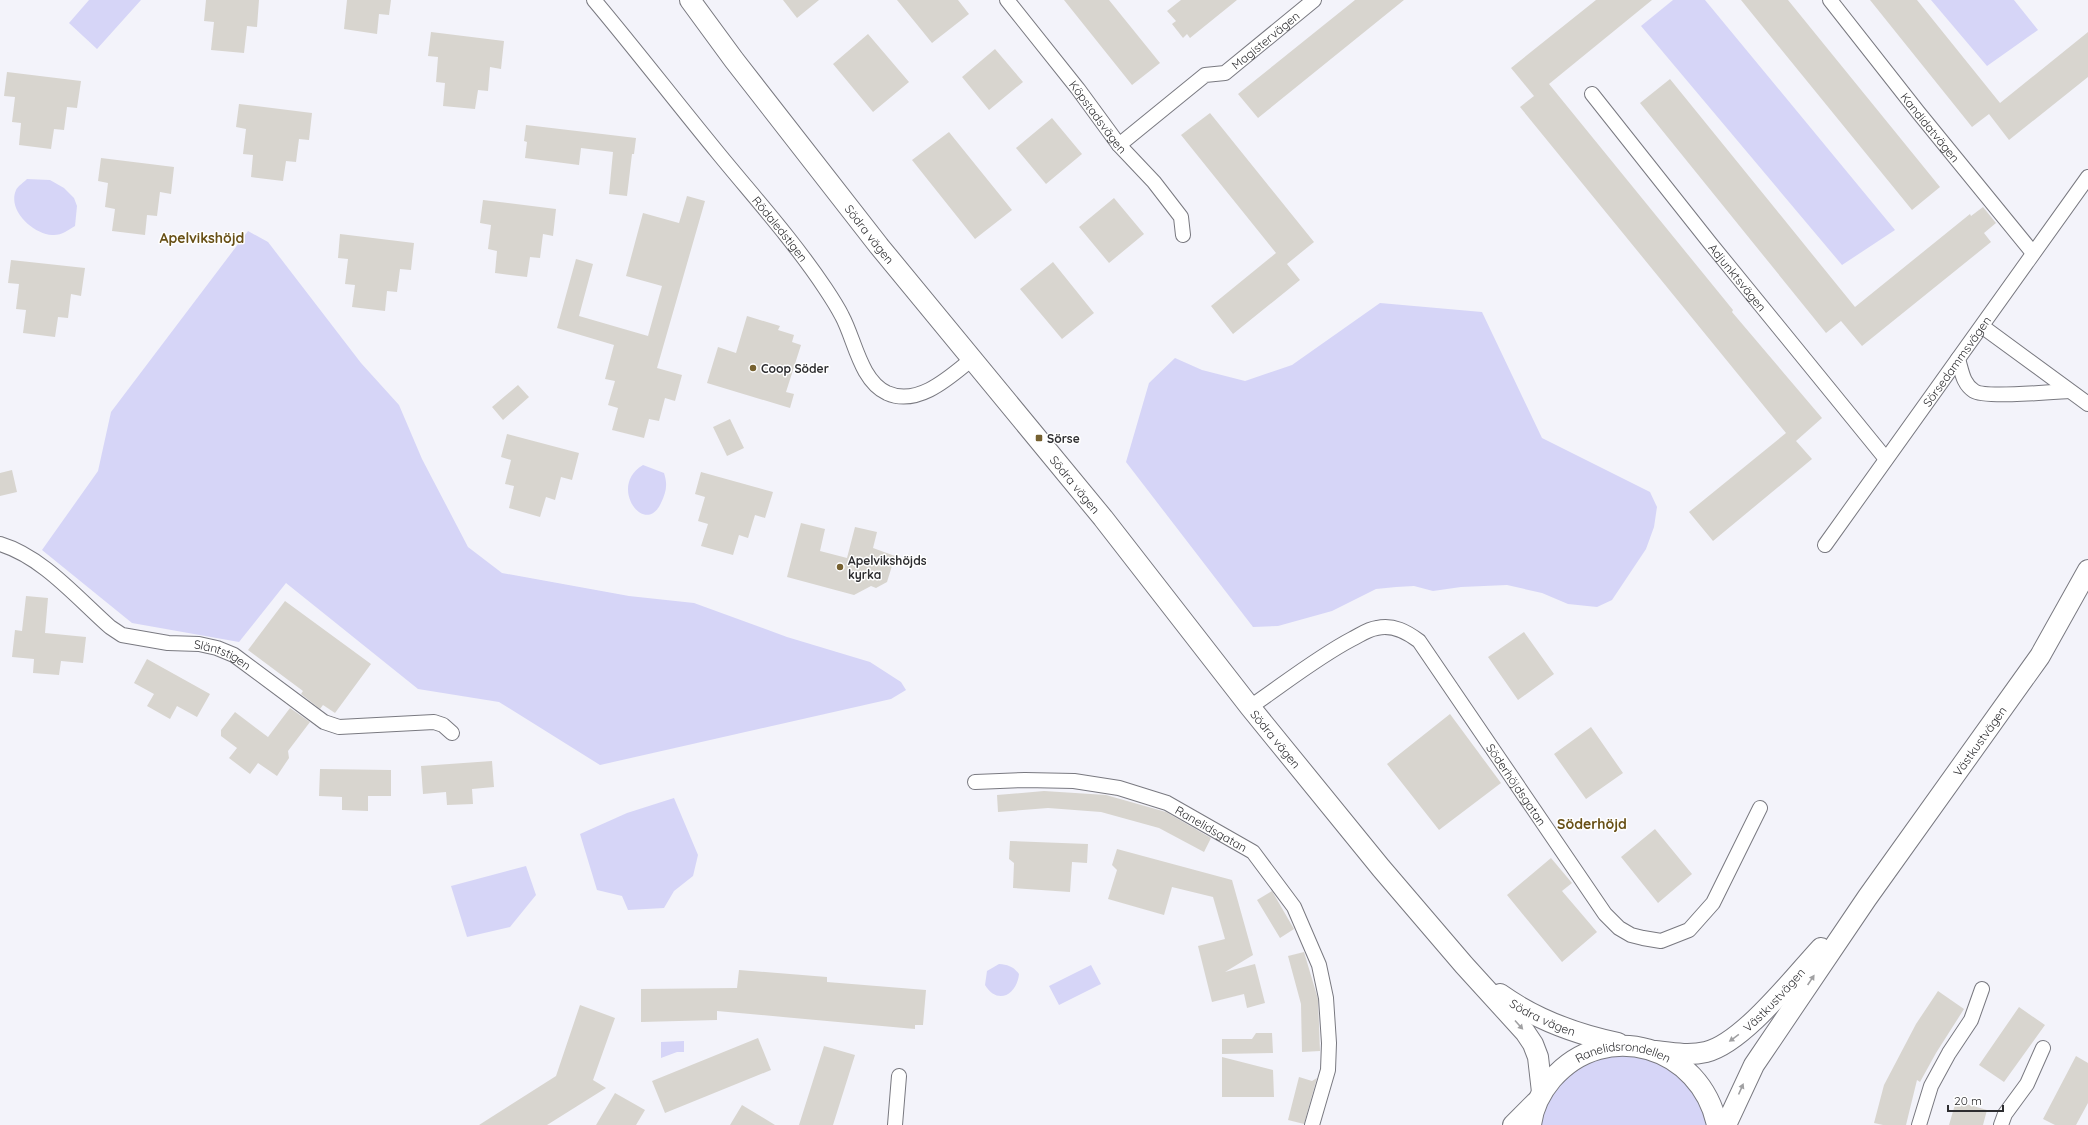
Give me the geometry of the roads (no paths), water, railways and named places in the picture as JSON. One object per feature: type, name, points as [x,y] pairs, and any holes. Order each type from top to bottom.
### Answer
[{"type":"street","name":"Rödaledstigen","points":[[594,0],[629,42],[655,77],[750,191],[824,286],[842,316],[868,375],[875,385],[888,393],[913,396],[946,381],[972,359]]},
{"type":"street","name":"Södra vägen","points":[[690,0],[734,60],[816,166],[1103,518],[1250,707],[1381,868],[1464,965],[1525,1032],[1533,1044],[1540,1068],[1540,1096]]},
{"type":"street","name":"Köpstadsvägen","points":[[1007,0],[1078,89],[1119,145],[1154,182],[1181,217],[1183,235]]},
{"type":"street","name":"Magistervägen","points":[[1119,145],[1205,76],[1225,73],[1314,0]]},
{"type":"street","name":"Kandidatvägen","points":[[1830,0],[1918,112],[2033,253]]},
{"type":"street","name":"Adjunktsvägen","points":[[1592,94],[1710,243],[1886,459]]},
{"type":"street","name":"Sörsedammsvägen","points":[[1826,545],[1958,359],[1983,327],[2033,253],[2088,177]]},
{"type":"street","points":[[1983,327],[2088,404]]},
{"type":"street","points":[[1958,359],[1965,382],[1976,393],[1990,395],[2069,391]]},
{"type":"street","name":"Släntstigen","points":[[0,544],[25,556],[42,568],[110,628],[122,635],[168,643],[195,644],[217,648],[234,655],[324,722],[338,727],[434,722],[443,725],[452,733]]},
{"type":"street","name":"Västkustvägen","points":[[1726,1125],[1754,1065],[1867,898],[2040,656],[2085,573],[2088,558]]},
{"type":"street","name":"Söderhöjdsgatan","points":[[1250,707],[1334,649],[1363,633],[1377,628],[1401,629],[1408,633],[1419,641],[1605,914],[1619,928],[1631,935],[1644,938],[1661,941],[1688,930],[1713,903],[1760,808]]},
{"type":"street","name":"Ranelidsgatan","points":[[975,782],[1025,780],[1074,782],[1119,788],[1167,803],[1253,852],[1294,907],[1319,965],[1326,998],[1329,1043],[1328,1070],[1312,1125]]},
{"type":"street","name":"Västkustvägen","points":[[1655,1051],[1694,1054],[1708,1052],[1732,1040],[1754,1022],[1867,898]]},
{"type":"street","name":"Södra vägen","points":[[1464,965],[1517,1006],[1538,1017],[1582,1034],[1632,1046]]},
{"type":"street","points":[[1919,1125],[1932,1086],[1949,1053],[1971,1020],[1982,989]]},
{"type":"street","name":"Ranelidsrondellen","points":[[1531,1125],[1540,1096],[1557,1073],[1581,1056],[1609,1047],[1632,1046],[1655,1051],[1676,1061],[1695,1078],[1709,1100],[1717,1125]]},
{"type":"street","points":[[2001,1125],[2005,1114],[2027,1084],[2043,1048]]},
{"type":"street","points":[[895,1125],[900,1076]]},
{"type":"street","points":[[1513,1125],[1540,1096]]},
{"type":"place","name":"Coop Söder","points":[[753,368]]},
{"type":"place","name":"Sörse","points":[[1039,438]]},
{"type":"place","name":"Apelvikshöjds kyrka","points":[[840,567]]},
{"type":"district","name":"Apelvikshöjd","points":[[202,238]]},
{"type":"district","name":"Söderhöjd","points":[[1592,824]]}]
